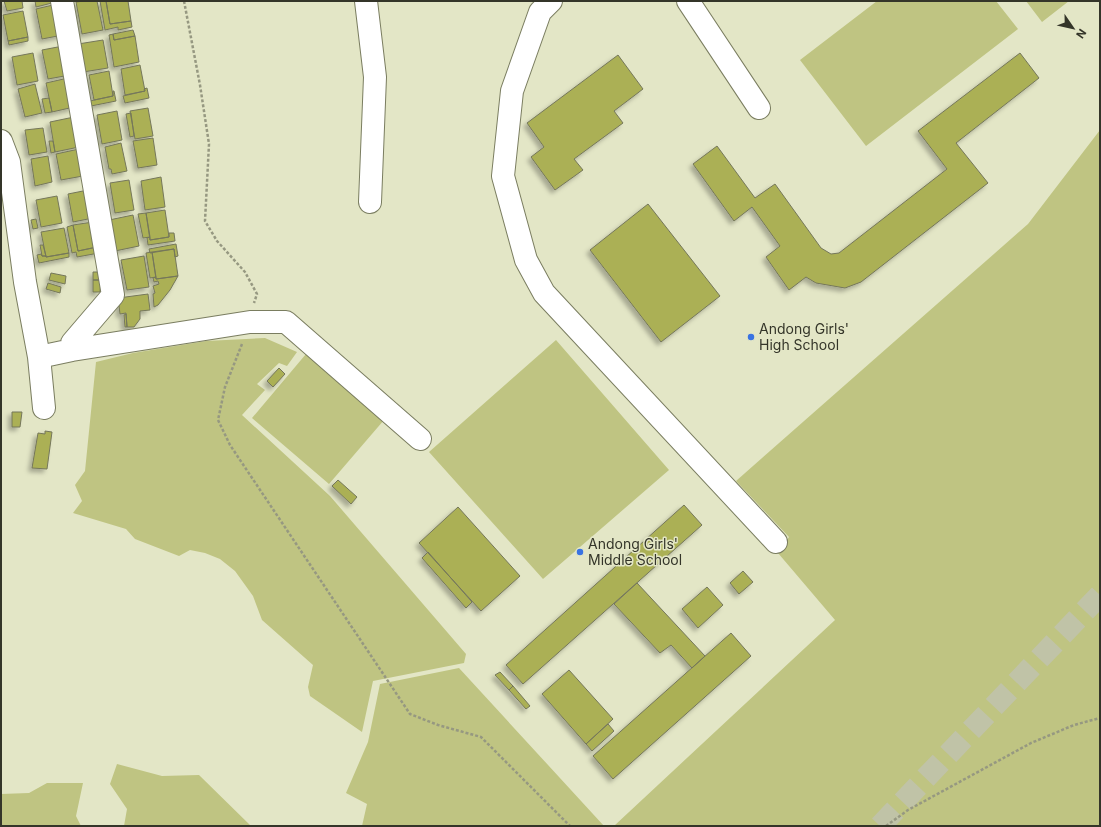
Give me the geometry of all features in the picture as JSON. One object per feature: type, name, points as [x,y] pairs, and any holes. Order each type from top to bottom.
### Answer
[{"type":"street","points":[[62,1],[113,295],[72,343],[72,350]]},
{"type":"street","points":[[366,1],[375,77],[370,202]]},
{"type":"street","points":[[551,1],[540,12],[512,91],[503,176],[526,260],[544,293],[776,542]]},
{"type":"street","points":[[688,1],[758,108]]},
{"type":"street","points":[[1,141],[9,162],[25,282],[39,357],[44,408]]},
{"type":"street","points":[[39,357],[72,350],[250,322],[286,322],[420,439]]},
{"type":"path","points":[[184,1],[200,85],[209,144],[205,220],[218,241],[245,272],[257,294],[250,322],[225,387],[218,420],[230,445],[410,714],[438,725],[481,737],[570,826]]},
{"type":"path","points":[[886,826],[908,810],[1031,743],[1074,724],[1100,718]]},
{"type":"green space","points":[[877,1],[996,1],[1018,29],[866,146],[800,60]]},
{"type":"green space","points":[[1026,1],[1069,1],[1042,22]]},
{"type":"green space","points":[[1100,130],[1100,826],[614,826],[835,620],[778,553],[789,537],[736,481],[1028,224]]},
{"type":"green space","points":[[265,338],[297,352],[287,366],[279,363],[257,384],[265,390],[242,415],[330,496],[466,654],[464,663],[373,681],[362,732],[310,696],[308,687],[313,665],[262,620],[253,596],[235,571],[220,559],[205,553],[190,550],[179,556],[135,539],[126,529],[73,513],[82,501],[75,485],[85,471],[96,362],[133,353],[206,341]]},
{"type":"green space","points":[[556,340],[669,470],[543,579],[429,452]]},
{"type":"green space","points":[[306,354],[384,420],[329,484],[252,418]]},
{"type":"green space","points":[[459,668],[604,826],[362,826],[367,804],[346,793],[368,742],[380,684]]},
{"type":"green space","points":[[117,764],[162,776],[199,775],[251,826],[124,826],[127,809],[110,784]]},
{"type":"green space","points":[[47,783],[83,783],[76,816],[81,826],[1,826],[1,794],[29,793]]},
{"type":"building","points":[[4,1],[22,1],[23,8],[7,11]]},
{"type":"building","points":[[35,1],[55,1],[56,2],[36,7]]},
{"type":"building","points":[[97,1],[103,30],[82,34],[76,2]]},
{"type":"building","points":[[100,1],[106,1],[110,24],[131,21],[132,27],[118,30],[118,27],[105,30]]},
{"type":"building","points":[[106,1],[128,1],[131,21],[110,24]]},
{"type":"building","points":[[57,4],[63,35],[42,39],[36,9]]},
{"type":"building","points":[[23,11],[28,37],[8,41],[3,15]]},
{"type":"building","points":[[133,30],[135,36],[114,40],[113,34]]},
{"type":"building","points":[[113,34],[114,40],[135,36],[139,62],[114,67],[109,35]]},
{"type":"building","points":[[28,37],[28,41],[9,45],[8,41]]},
{"type":"building","points":[[103,40],[108,68],[83,72],[78,44]]},
{"type":"building","points":[[63,46],[70,75],[48,79],[42,50]]},
{"type":"building","points":[[33,53],[38,81],[17,85],[12,57]]},
{"type":"building","points":[[1020,53],[1039,78],[956,143],[988,183],[861,282],[845,288],[816,283],[806,277],[789,290],[766,257],[780,246],[752,207],[734,221],[693,164],[717,146],[755,198],[775,184],[821,248],[831,254],[839,253],[947,169],[918,131]]},
{"type":"building","points":[[618,55],[643,89],[614,111],[623,123],[574,159],[583,170],[555,190],[531,157],[544,147],[527,123]]},
{"type":"building","points":[[140,65],[145,91],[125,95],[121,69]]},
{"type":"building","points":[[109,71],[113,96],[94,100],[89,75]]},
{"type":"building","points":[[68,78],[74,107],[52,112],[46,83]]},
{"type":"building","points":[[35,84],[42,113],[25,117],[18,89]]},
{"type":"building","points":[[147,88],[149,98],[125,103],[123,96],[145,91],[144,89]]},
{"type":"building","points":[[113,91],[116,101],[91,106],[90,101],[113,96]]},
{"type":"building","points":[[49,98],[52,112],[45,113],[42,99]]},
{"type":"building","points":[[148,108],[153,136],[135,139],[130,111]]},
{"type":"building","points":[[117,111],[122,140],[102,144],[97,115]]},
{"type":"building","points":[[131,113],[134,136],[130,137],[126,114]]},
{"type":"building","points":[[74,117],[79,147],[55,152],[50,122]]},
{"type":"building","points":[[43,128],[47,152],[29,155],[25,130]]},
{"type":"building","points":[[153,138],[157,165],[138,168],[133,141]]},
{"type":"building","points":[[49,141],[53,141],[55,152],[51,153]]},
{"type":"building","points":[[121,143],[127,171],[112,174],[111,169],[109,169],[105,147]]},
{"type":"building","points":[[79,149],[83,176],[61,180],[56,154]]},
{"type":"building","points":[[48,156],[52,182],[35,186],[31,159]]},
{"type":"building","points":[[161,177],[165,207],[145,210],[141,181]]},
{"type":"building","points":[[129,180],[134,210],[115,213],[110,183]]},
{"type":"building","points":[[88,190],[93,218],[73,222],[68,194]]},
{"type":"building","points":[[57,196],[62,223],[41,227],[36,200]]},
{"type":"building","points":[[648,204],[720,296],[661,342],[590,250]]},
{"type":"building","points":[[165,210],[169,237],[150,240],[146,213]]},
{"type":"building","points":[[146,213],[150,237],[143,238],[138,214]]},
{"type":"building","points":[[133,215],[139,246],[115,251],[109,220]]},
{"type":"building","points":[[36,219],[38,228],[33,229],[31,220]]},
{"type":"building","points":[[93,222],[97,247],[78,251],[73,225]]},
{"type":"building","points":[[73,225],[78,251],[97,247],[99,253],[77,257],[76,252],[72,253],[67,227]]},
{"type":"building","points":[[64,228],[69,253],[46,257],[41,232]]},
{"type":"building","points":[[169,233],[174,233],[175,241],[148,245],[147,238],[150,237],[150,240],[169,237]]},
{"type":"building","points":[[176,244],[178,256],[175,257],[174,249],[150,253],[149,249]]},
{"type":"building","points":[[40,245],[43,245],[46,256],[42,256]]},
{"type":"building","points":[[174,249],[178,276],[156,279],[152,252]]},
{"type":"building","points":[[152,252],[156,277],[150,278],[146,253]]},
{"type":"building","points":[[69,253],[69,257],[39,263],[37,255],[41,254],[42,256],[46,257]]},
{"type":"building","points":[[144,256],[149,287],[127,290],[121,260]]},
{"type":"building","points":[[93,272],[101,272],[101,280],[93,280]]},
{"type":"building","points":[[51,273],[66,276],[65,284],[49,280]]},
{"type":"building","points":[[178,276],[170,290],[158,305],[154,307],[153,294],[155,293],[153,286],[159,284],[158,281],[154,282],[153,278],[156,277],[156,279]]},
{"type":"building","points":[[93,280],[101,280],[100,292],[93,292]]},
{"type":"building","points":[[48,283],[61,287],[60,293],[46,289]]},
{"type":"building","points":[[148,294],[150,310],[140,311],[140,319],[134,327],[127,327],[126,313],[120,314],[118,298]]},
{"type":"building","points":[[126,314],[127,327],[125,327],[124,315]]},
{"type":"building","points":[[279,368],[285,374],[273,387],[267,381]]},
{"type":"building","points":[[12,412],[22,412],[20,427],[12,427]]},
{"type":"building","points":[[45,431],[52,432],[47,469],[32,468],[38,433],[45,434]]},
{"type":"building","points":[[338,480],[357,497],[351,504],[332,486]]},
{"type":"building","points":[[684,505],[702,525],[523,684],[506,665]]},
{"type":"building","points":[[458,507],[520,576],[481,611],[419,543]]},
{"type":"building","points":[[428,552],[472,602],[466,608],[422,558]]},
{"type":"building","points":[[743,571],[753,582],[739,594],[730,583]]},
{"type":"building","points":[[637,583],[705,656],[692,668],[671,645],[660,653],[614,604]]},
{"type":"building","points":[[707,587],[723,605],[698,628],[682,609]]},
{"type":"building","points":[[731,633],[751,656],[613,779],[593,756]]},
{"type":"building","points":[[569,670],[613,719],[586,744],[542,694]]},
{"type":"building","points":[[500,672],[513,686],[509,690],[495,675]]},
{"type":"building","points":[[513,686],[530,706],[526,709],[509,690]]},
{"type":"building","points":[[608,724],[614,731],[592,751],[586,744]]},
{"type":"tunnel","points":[[880,826],[1100,595]]},
{"type":"place","name":"Andong Girls' High School","points":[[751,337]]},
{"type":"place","name":"Andong Girls' Middle School","points":[[580,552]]}]
